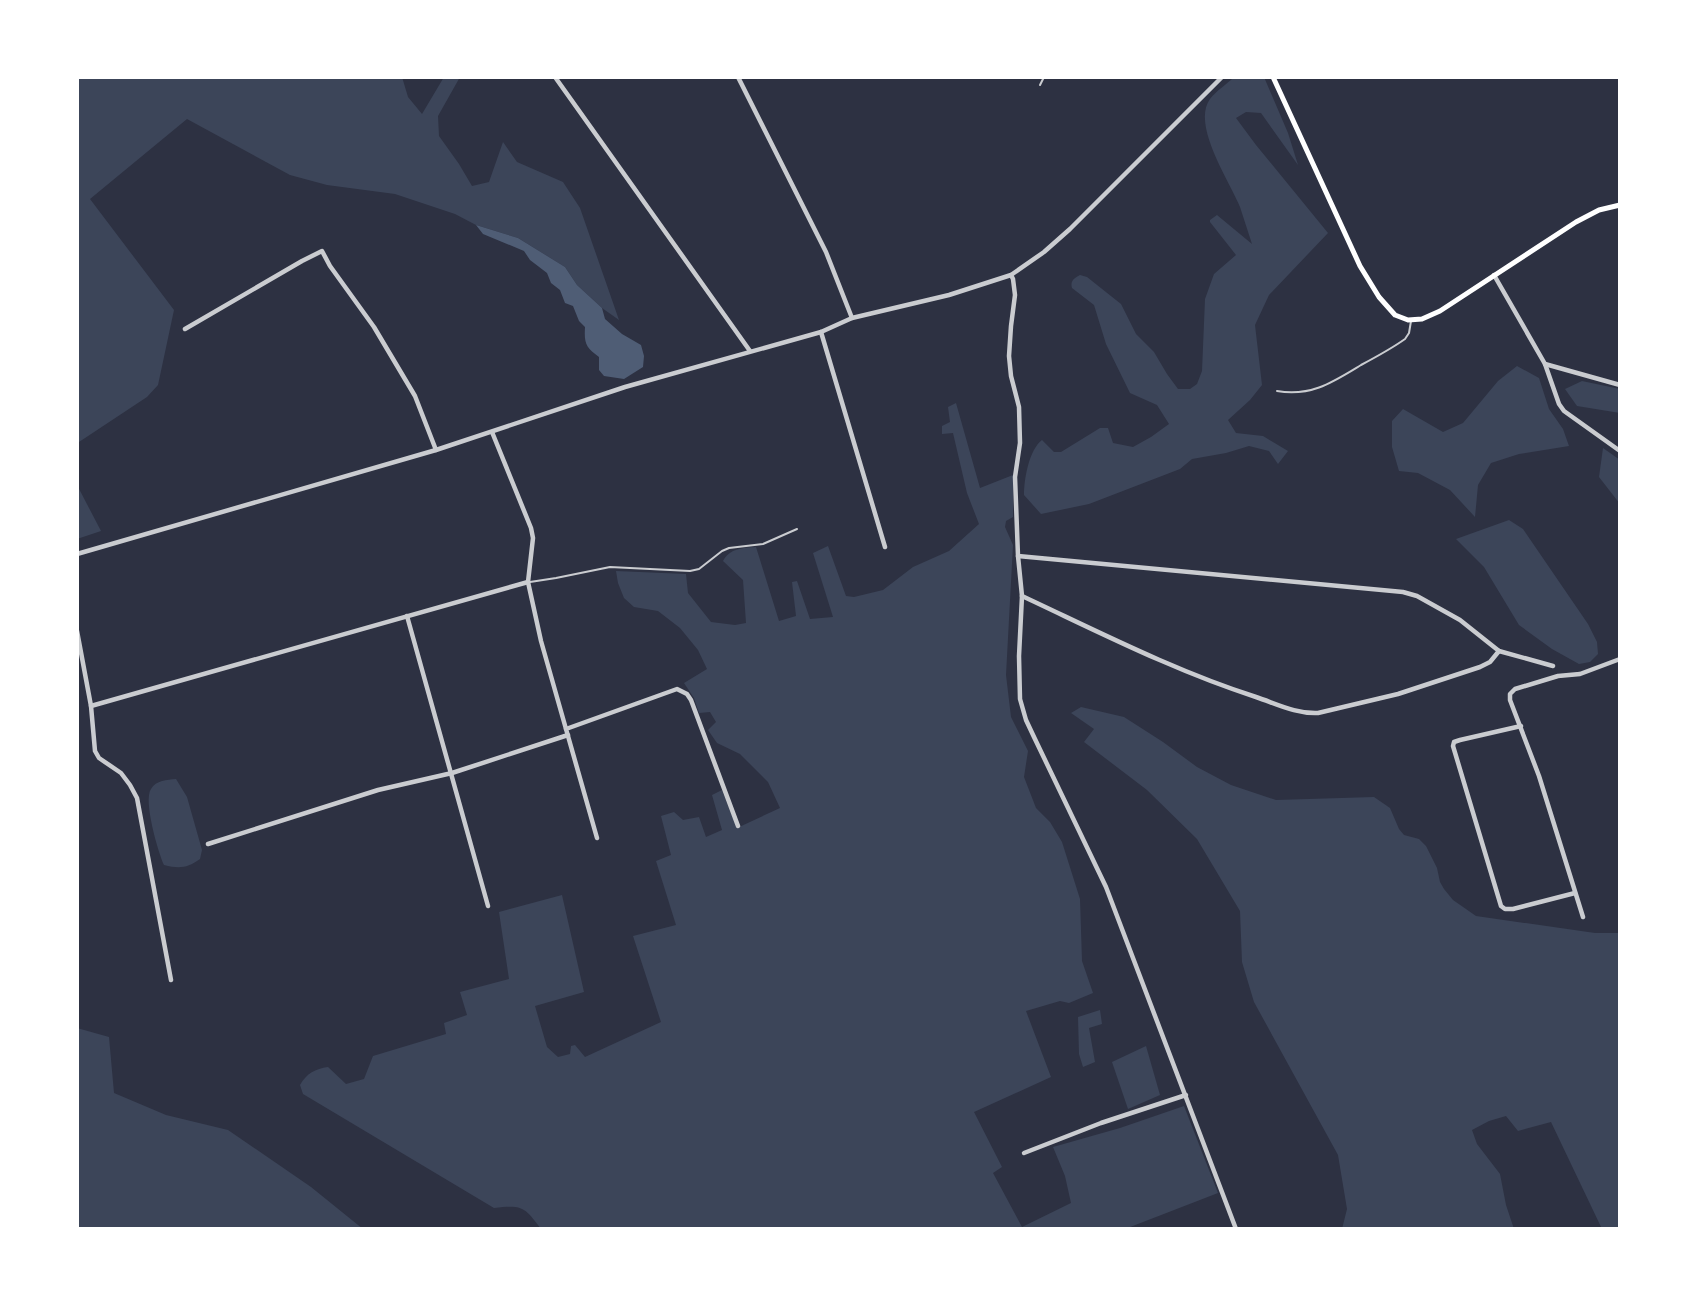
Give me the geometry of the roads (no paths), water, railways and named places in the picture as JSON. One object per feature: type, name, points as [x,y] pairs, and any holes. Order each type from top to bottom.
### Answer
[{"type":"main road","points":[[1273,77],[1360,266],[1395,315],[1411,320],[1422,319],[1440,311],[1576,222],[1599,210],[1620,205]]},
{"type":"street","points":[[555,77],[750,351]]},
{"type":"street","points":[[738,77],[827,252],[852,318]]},
{"type":"street","points":[[77,554],[436,450],[625,387],[821,332],[852,318],[949,295],[1011,275],[1037,258],[1070,229],[1222,77]]},
{"type":"street","points":[[185,330],[322,251],[374,327],[415,396],[436,450]]},
{"type":"street","points":[[1011,275],[1015,295],[1009,356],[1019,407],[1020,443],[1015,477],[1022,596],[1019,635],[1020,699],[1026,720],[1106,887],[1236,1229]]},
{"type":"street","points":[[1494,275],[1545,364],[1564,411],[1620,451]]},
{"type":"street","points":[[821,332],[885,547]]},
{"type":"street","points":[[1545,364],[1620,385]]},
{"type":"street","points":[[492,432],[531,528],[533,538],[528,582],[541,640],[597,838]]},
{"type":"street","points":[[1018,556],[1403,592],[1418,596],[1460,620],[1499,651],[1553,666]]},
{"type":"street","points":[[91,706],[528,582]]},
{"type":"street","points":[[1022,596],[1181,669],[1242,693],[1307,713],[1318,713],[1398,694],[1480,667],[1490,662],[1499,651]]},
{"type":"street","points":[[407,616],[488,906]]},
{"type":"street","points":[[77,631],[91,706],[95,751],[99,758],[121,773],[137,798],[171,980]]},
{"type":"street","points":[[1583,917],[1510,694],[1515,689],[1558,676],[1580,674],[1620,659]]},
{"type":"street","points":[[208,844],[378,790],[452,773],[677,689],[691,700],[738,826]]},
{"type":"street","points":[[1521,726],[1460,740],[1454,742],[1453,746],[1501,906],[1513,909],[1575,893]]},
{"type":"street","points":[[1024,1153],[1101,1123],[1186,1095]]},
{"type":"lane","points":[[1040,85],[1044,77]]},
{"type":"lane","points":[[1277,391],[1302,393],[1325,386],[1405,339],[1411,320]]},
{"type":"lane","points":[[528,582],[610,567],[690,571],[699,569],[729,548],[763,544],[797,529]]}]
